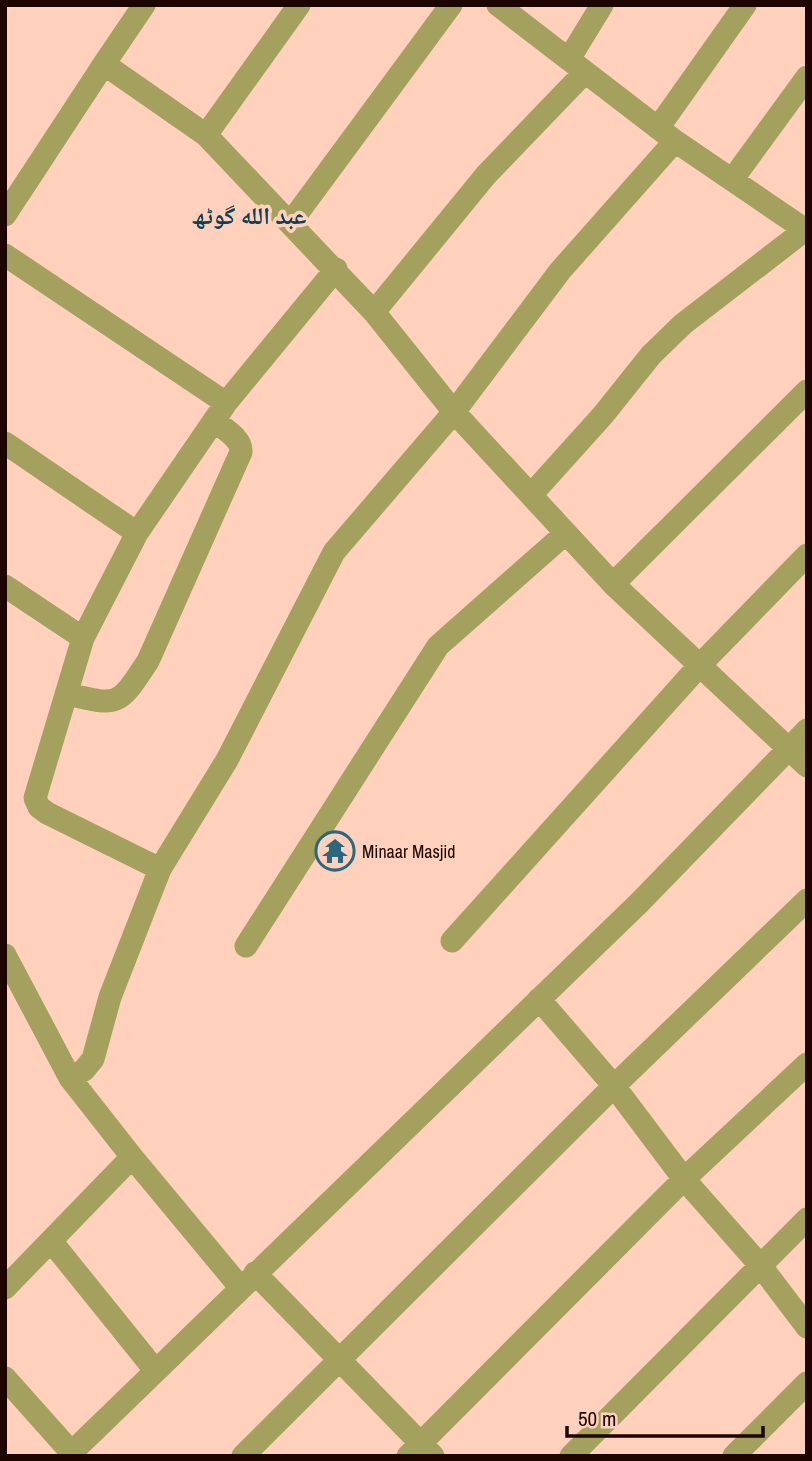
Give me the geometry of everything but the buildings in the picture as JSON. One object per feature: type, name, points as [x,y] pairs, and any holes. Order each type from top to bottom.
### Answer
[{"type":"street","points":[[5,215],[144,5]]},
{"type":"street","points":[[206,135],[299,5]]},
{"type":"street","points":[[291,222],[451,5]]},
{"type":"street","points":[[498,5],[667,134],[806,231],[683,324],[651,355],[603,415],[531,495]]},
{"type":"street","points":[[374,312],[577,66],[603,5]]},
{"type":"street","points":[[70,1078],[84,1070],[93,1059],[110,997],[160,869],[227,760],[334,552],[454,412],[667,134],[745,5]]},
{"type":"street","points":[[104,64],[206,135],[336,269],[454,412],[613,583],[807,766]]},
{"type":"street","points":[[732,180],[807,77]]},
{"type":"street","points":[[5,255],[220,412],[242,446],[148,661],[133,684],[117,700],[105,702],[67,694]]},
{"type":"street","points":[[160,869],[39,807],[35,798],[83,638],[137,533],[220,412],[336,269]]},
{"type":"street","points":[[613,583],[807,391]]},
{"type":"street","points":[[5,443],[137,533]]},
{"type":"street","points":[[246,946],[438,646],[566,533]]},
{"type":"street","points":[[452,941],[700,665],[807,555]]},
{"type":"street","points":[[5,586],[83,638]]},
{"type":"street","points":[[5,1378],[70,1454],[640,902],[807,730]]},
{"type":"street","points":[[243,1456],[614,1086],[807,900]]},
{"type":"street","points":[[5,955],[70,1078],[132,1157],[247,1280],[340,1359],[420,1452],[684,1180],[807,1064]]},
{"type":"street","points":[[539,999],[614,1086],[684,1180],[760,1265],[807,1327]]},
{"type":"street","points":[[5,1288],[132,1157]]},
{"type":"street","points":[[571,1456],[807,1219]]},
{"type":"street","points":[[51,1241],[155,1370]]},
{"type":"street","points":[[734,1456],[807,1383]]},
{"type":"place","name":"Minaar Masjid","points":[[335,851]]},
{"type":"district","name":"عبد الله گوٹھ","points":[[249,215]]}]
